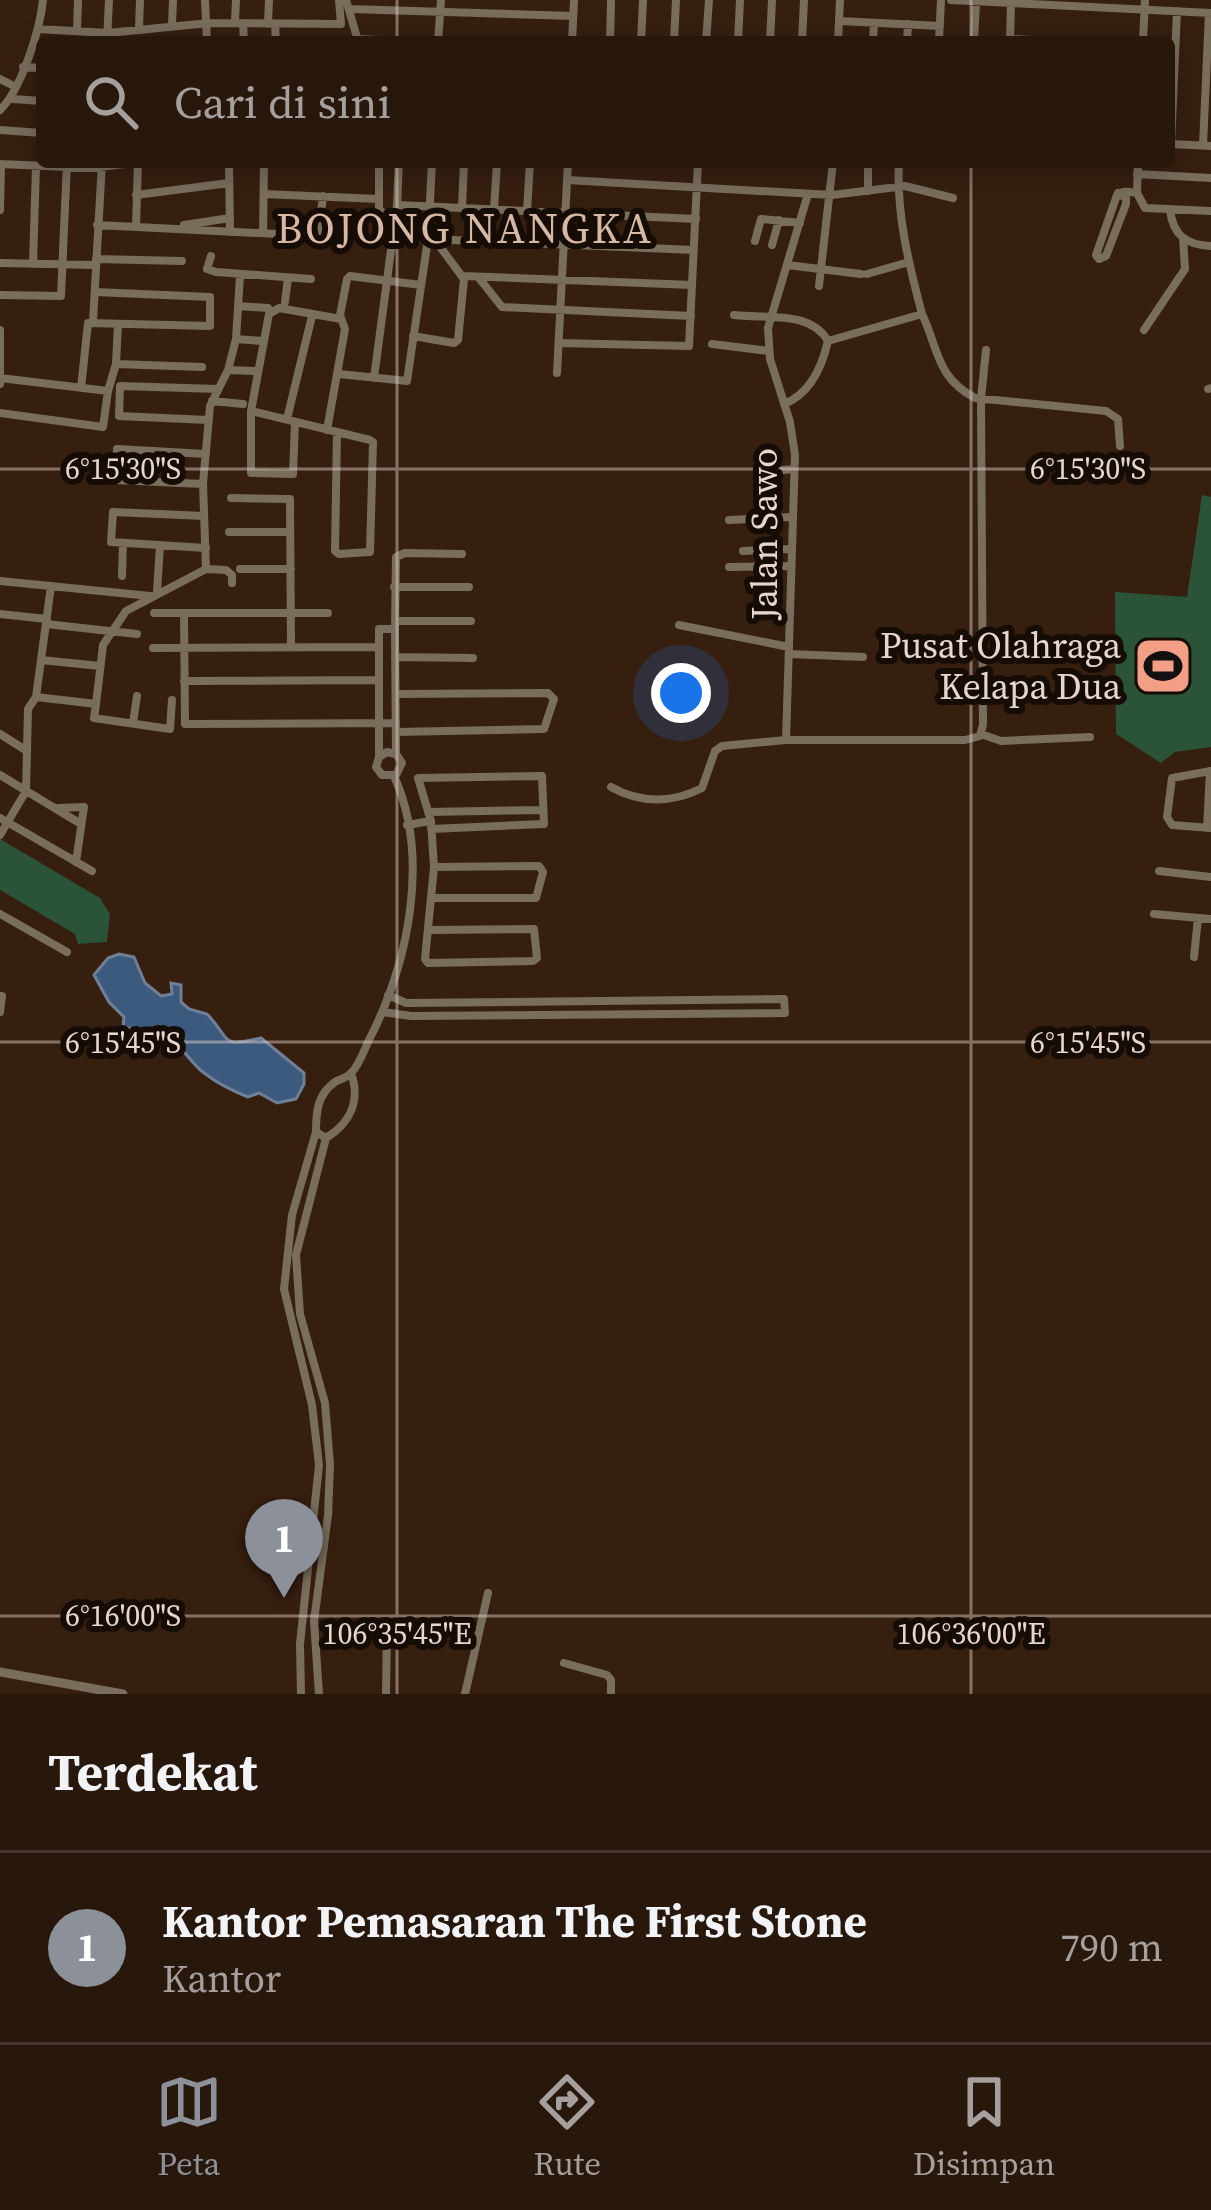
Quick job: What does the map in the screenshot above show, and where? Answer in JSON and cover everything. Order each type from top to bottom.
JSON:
[{"type":"street","points":[[0,110],[12,99],[38,29],[43,0]]},
{"type":"street","points":[[77,31],[78,0]]},
{"type":"street","points":[[107,36],[109,0]]},
{"type":"street","points":[[139,29],[140,0]]},
{"type":"street","points":[[172,25],[173,0]]},
{"type":"street","points":[[206,0],[208,36]]},
{"type":"street","points":[[236,0],[242,36]]},
{"type":"street","points":[[269,0],[274,36]]},
{"type":"street","points":[[572,36],[574,0]]},
{"type":"street","points":[[610,36],[611,0]]},
{"type":"street","points":[[641,36],[643,0]]},
{"type":"street","points":[[674,36],[676,0]]},
{"type":"street","points":[[706,36],[709,0]]},
{"type":"street","points":[[738,36],[740,0]]},
{"type":"street","points":[[770,36],[772,0]]},
{"type":"street","points":[[802,36],[804,0]]},
{"type":"street","points":[[838,36],[841,0]]},
{"type":"street","points":[[939,36],[941,0]]},
{"type":"street","points":[[951,0],[1145,5],[1210,13],[1207,146],[1175,144]]},
{"type":"street","points":[[974,36],[976,1]]},
{"type":"street","points":[[1010,36],[1011,1]]},
{"type":"street","points":[[1143,36],[1145,5]]},
{"type":"street","points":[[347,7],[440,6],[573,16]]},
{"type":"street","points":[[438,36],[440,6]]},
{"type":"street","points":[[341,24],[347,7]]},
{"type":"street","points":[[341,24],[347,7]]},
{"type":"street","points":[[347,7],[356,36]]},
{"type":"street","points":[[1175,49],[1177,11]]},
{"type":"street","points":[[839,21],[940,26]]},
{"type":"street","points":[[873,36],[874,22]]},
{"type":"street","points":[[111,36],[207,23],[341,24]]},
{"type":"street","points":[[907,36],[908,24]]},
{"type":"street","points":[[38,29],[102,36]]},
{"type":"street","points":[[23,67],[36,68]]},
{"type":"street","points":[[0,79],[16,87]]},
{"type":"street","points":[[12,99],[36,101]]},
{"type":"street","points":[[0,130],[36,133]]},
{"type":"street","points":[[0,209],[1,164],[36,166]]},
{"type":"street","points":[[33,264],[37,168]]},
{"type":"street","points":[[0,296],[60,298],[67,168]]},
{"type":"street","points":[[93,322],[102,168]]},
{"type":"street","points":[[136,227],[139,168]]},
{"type":"street","points":[[229,168],[230,232]]},
{"type":"street","points":[[263,233],[264,168]]},
{"type":"street","points":[[378,168],[382,214],[396,218]]},
{"type":"street","points":[[374,378],[399,168]]},
{"type":"street","points":[[338,374],[407,382],[431,239],[432,168]]},
{"type":"street","points":[[462,208],[464,168]]},
{"type":"street","points":[[494,209],[497,168]]},
{"type":"street","points":[[527,211],[530,168]]},
{"type":"street","points":[[557,373],[568,168]]},
{"type":"street","points":[[559,343],[685,348],[691,343],[698,168]]},
{"type":"street","points":[[819,286],[833,168]]},
{"type":"street","points":[[868,168],[868,191]]},
{"type":"street","points":[[899,168],[897,188],[909,262],[944,374],[956,388],[981,399],[1106,411],[1118,419],[1120,446]]},
{"type":"street","points":[[1138,168],[1137,194],[1145,208],[1211,212]]},
{"type":"street","points":[[1138,174],[1211,178]]},
{"type":"street","points":[[567,180],[832,195],[897,188],[953,198]]},
{"type":"street","points":[[136,195],[230,183]]},
{"type":"street","points":[[264,194],[378,200]]},
{"type":"street","name":"Jalan Sawo","points":[[786,740],[794,435],[769,351],[771,320],[808,194]]},
{"type":"street","points":[[1118,194],[1137,194]]},
{"type":"street","points":[[1118,194],[1127,200],[1106,256],[1100,260],[1096,255],[1118,194]]},
{"type":"street","points":[[97,225],[318,236],[323,196]]},
{"type":"street","points":[[398,205],[696,219]]},
{"type":"street","points":[[1170,210],[1172,227],[1183,238],[1211,246]]},
{"type":"street","points":[[164,228],[230,218]]},
{"type":"street","points":[[755,241],[761,219],[800,223]]},
{"type":"street","points":[[772,245],[779,220]]},
{"type":"street","points":[[1106,224],[1117,228]]},
{"type":"street","points":[[1144,330],[1185,269],[1183,238]]},
{"type":"street","points":[[431,239],[694,250]]},
{"type":"street","points":[[413,336],[457,343],[463,276],[431,239]]},
{"type":"street","points":[[211,256],[207,269],[311,279]]},
{"type":"street","points":[[0,262],[182,261]]},
{"type":"street","points":[[788,265],[864,274],[909,262]]},
{"type":"street","points":[[206,569],[203,484],[208,420],[236,339],[240,275]]},
{"type":"street","points":[[463,276],[692,285]]},
{"type":"street","points":[[477,276],[502,307],[691,316]]},
{"type":"street","points":[[251,412],[332,431],[373,442],[370,552],[339,554],[335,550],[332,431],[345,328],[341,319],[350,277],[421,285]]},
{"type":"street","points":[[285,302],[288,278]]},
{"type":"street","points":[[81,388],[85,326],[93,322],[208,328],[211,298],[95,292]]},
{"type":"street","points":[[238,306],[268,308]]},
{"type":"street","points":[[312,316],[291,421],[293,474],[255,475],[249,466],[251,412],[269,314],[279,308],[341,319]]},
{"type":"street","points":[[828,340],[922,314]]},
{"type":"street","points":[[734,315],[807,320],[828,340],[821,366],[806,389],[784,404]]},
{"type":"street","points":[[0,413],[103,427],[116,364],[118,325]]},
{"type":"street","points":[[0,330],[0,380],[108,391]]},
{"type":"street","points":[[236,339],[262,341]]},
{"type":"street","points":[[712,344],[769,351]]},
{"type":"street","points":[[611,787],[642,799],[677,798],[702,788],[715,751],[722,746],[786,740],[965,740],[981,734],[985,645],[981,399],[986,350]]},
{"type":"street","points":[[116,364],[202,367]]},
{"type":"street","points":[[228,370],[254,371]]},
{"type":"street","points":[[208,420],[119,416],[121,386],[218,389]]},
{"type":"street","points":[[212,401],[243,404]]},
{"type":"street","points":[[203,484],[115,480],[117,448],[206,454]]},
{"type":"street","points":[[763,484],[774,472],[794,469]]},
{"type":"street","points":[[231,499],[289,498],[291,647]]},
{"type":"street","points":[[204,516],[112,512],[111,542],[206,548]]},
{"type":"street","points":[[729,520],[790,517]]},
{"type":"street","points":[[229,532],[290,532]]},
{"type":"street","points":[[122,576],[123,543]]},
{"type":"street","points":[[154,595],[160,545]]},
{"type":"street","points":[[743,551],[789,549]]},
{"type":"street","points":[[394,776],[402,766],[396,754],[394,560],[399,554],[462,554]]},
{"type":"street","points":[[729,567],[789,566]]},
{"type":"street","points":[[240,568],[291,569]]},
{"type":"street","points":[[172,700],[170,729],[94,718],[103,646],[126,610],[206,569],[226,570],[232,583]]},
{"type":"street","points":[[0,581],[154,595]]},
{"type":"street","points":[[0,835],[4,820],[26,790],[28,709],[36,697],[51,586]]},
{"type":"street","points":[[394,587],[469,587]]},
{"type":"street","points":[[154,614],[328,613]]},
{"type":"street","points":[[0,614],[137,634]]},
{"type":"street","points":[[184,614],[186,724],[379,723],[544,729],[554,699],[548,692],[395,694]]},
{"type":"street","points":[[394,776],[379,772],[378,630],[471,621]]},
{"type":"street","points":[[679,625],[790,651],[863,657]]},
{"type":"street","points":[[153,648],[377,647]]},
{"type":"street","points":[[395,657],[473,658]]},
{"type":"street","points":[[41,660],[100,667]]},
{"type":"street","points":[[184,681],[378,680]]},
{"type":"street","points":[[133,723],[137,696]]},
{"type":"street","points":[[36,697],[96,704]]},
{"type":"street","points":[[0,734],[27,751]]},
{"type":"street","points":[[981,734],[1001,741],[1090,737]]},
{"type":"street","points":[[379,757],[396,754]]},
{"type":"street","points":[[1211,771],[1209,828],[1169,823],[1172,778],[1211,771]]},
{"type":"street","points":[[430,821],[540,826],[544,824],[541,774],[419,776],[434,867],[425,959],[428,963],[533,962],[538,952],[534,929],[430,930]]},
{"type":"street","points":[[0,775],[81,824]]},
{"type":"street","points":[[301,1694],[300,1644],[319,1465],[312,1405],[284,1288],[292,1215],[316,1132],[316,1113],[322,1095],[351,1073],[383,1012],[411,901],[407,825],[394,776]]},
{"type":"street","points":[[56,808],[84,807],[76,862]]},
{"type":"street","points":[[407,825],[542,810]]},
{"type":"street","points":[[4,820],[92,871]]},
{"type":"street","points":[[433,898],[536,898],[543,872],[539,866],[434,867]]},
{"type":"street","points":[[1159,871],[1211,877]]},
{"type":"street","points":[[0,914],[67,952]]},
{"type":"street","points":[[1154,914],[1211,919]]},
{"type":"street","points":[[1194,957],[1198,918]]},
{"type":"street","points":[[383,1012],[411,1016],[785,1013],[784,999],[411,1003],[388,995]]},
{"type":"street","points":[[0,1012],[2,996]]},
{"type":"street","points":[[411,1003],[411,1016]]},
{"type":"street","points":[[319,1694],[314,1621],[330,1465],[325,1403],[300,1314],[296,1255],[326,1138],[351,1114],[356,1089],[351,1073]]},
{"type":"street","points":[[316,1132],[326,1138]]},
{"type":"street","points":[[465,1694],[488,1593]]},
{"type":"street","points":[[386,1694],[387,1629]]},
{"type":"street","points":[[564,1663],[607,1675],[610,1694]]},
{"type":"street","points":[[0,1672],[123,1694]]},
{"type":"green space","name":"Pusat Olahraga Kelapa Dua","points":[[1202,495],[1211,497],[1211,747],[1175,752],[1161,763],[1116,734],[1115,592],[1187,597]]},
{"type":"green space","points":[[0,839],[100,898],[110,914],[107,942],[78,944],[75,934],[0,890]]},
{"type":"water","points":[[134,957],[145,983],[161,996],[172,994],[171,983],[181,985],[181,1002],[207,1014],[228,1040],[261,1038],[304,1073],[296,1099],[277,1103],[259,1093],[242,1095],[204,1073],[163,1030],[123,1027],[124,1017],[94,975],[108,958]]},
{"type":"place","name":"Pusat Olahraga Kelapa Dua","points":[[1163,666]]},
{"type":"place","name":"Kantor Pemasaran The First Stone","points":[[284,1598]]},
{"type":"district","name":"BOJONG NANGKA","points":[[465,228]]}]
